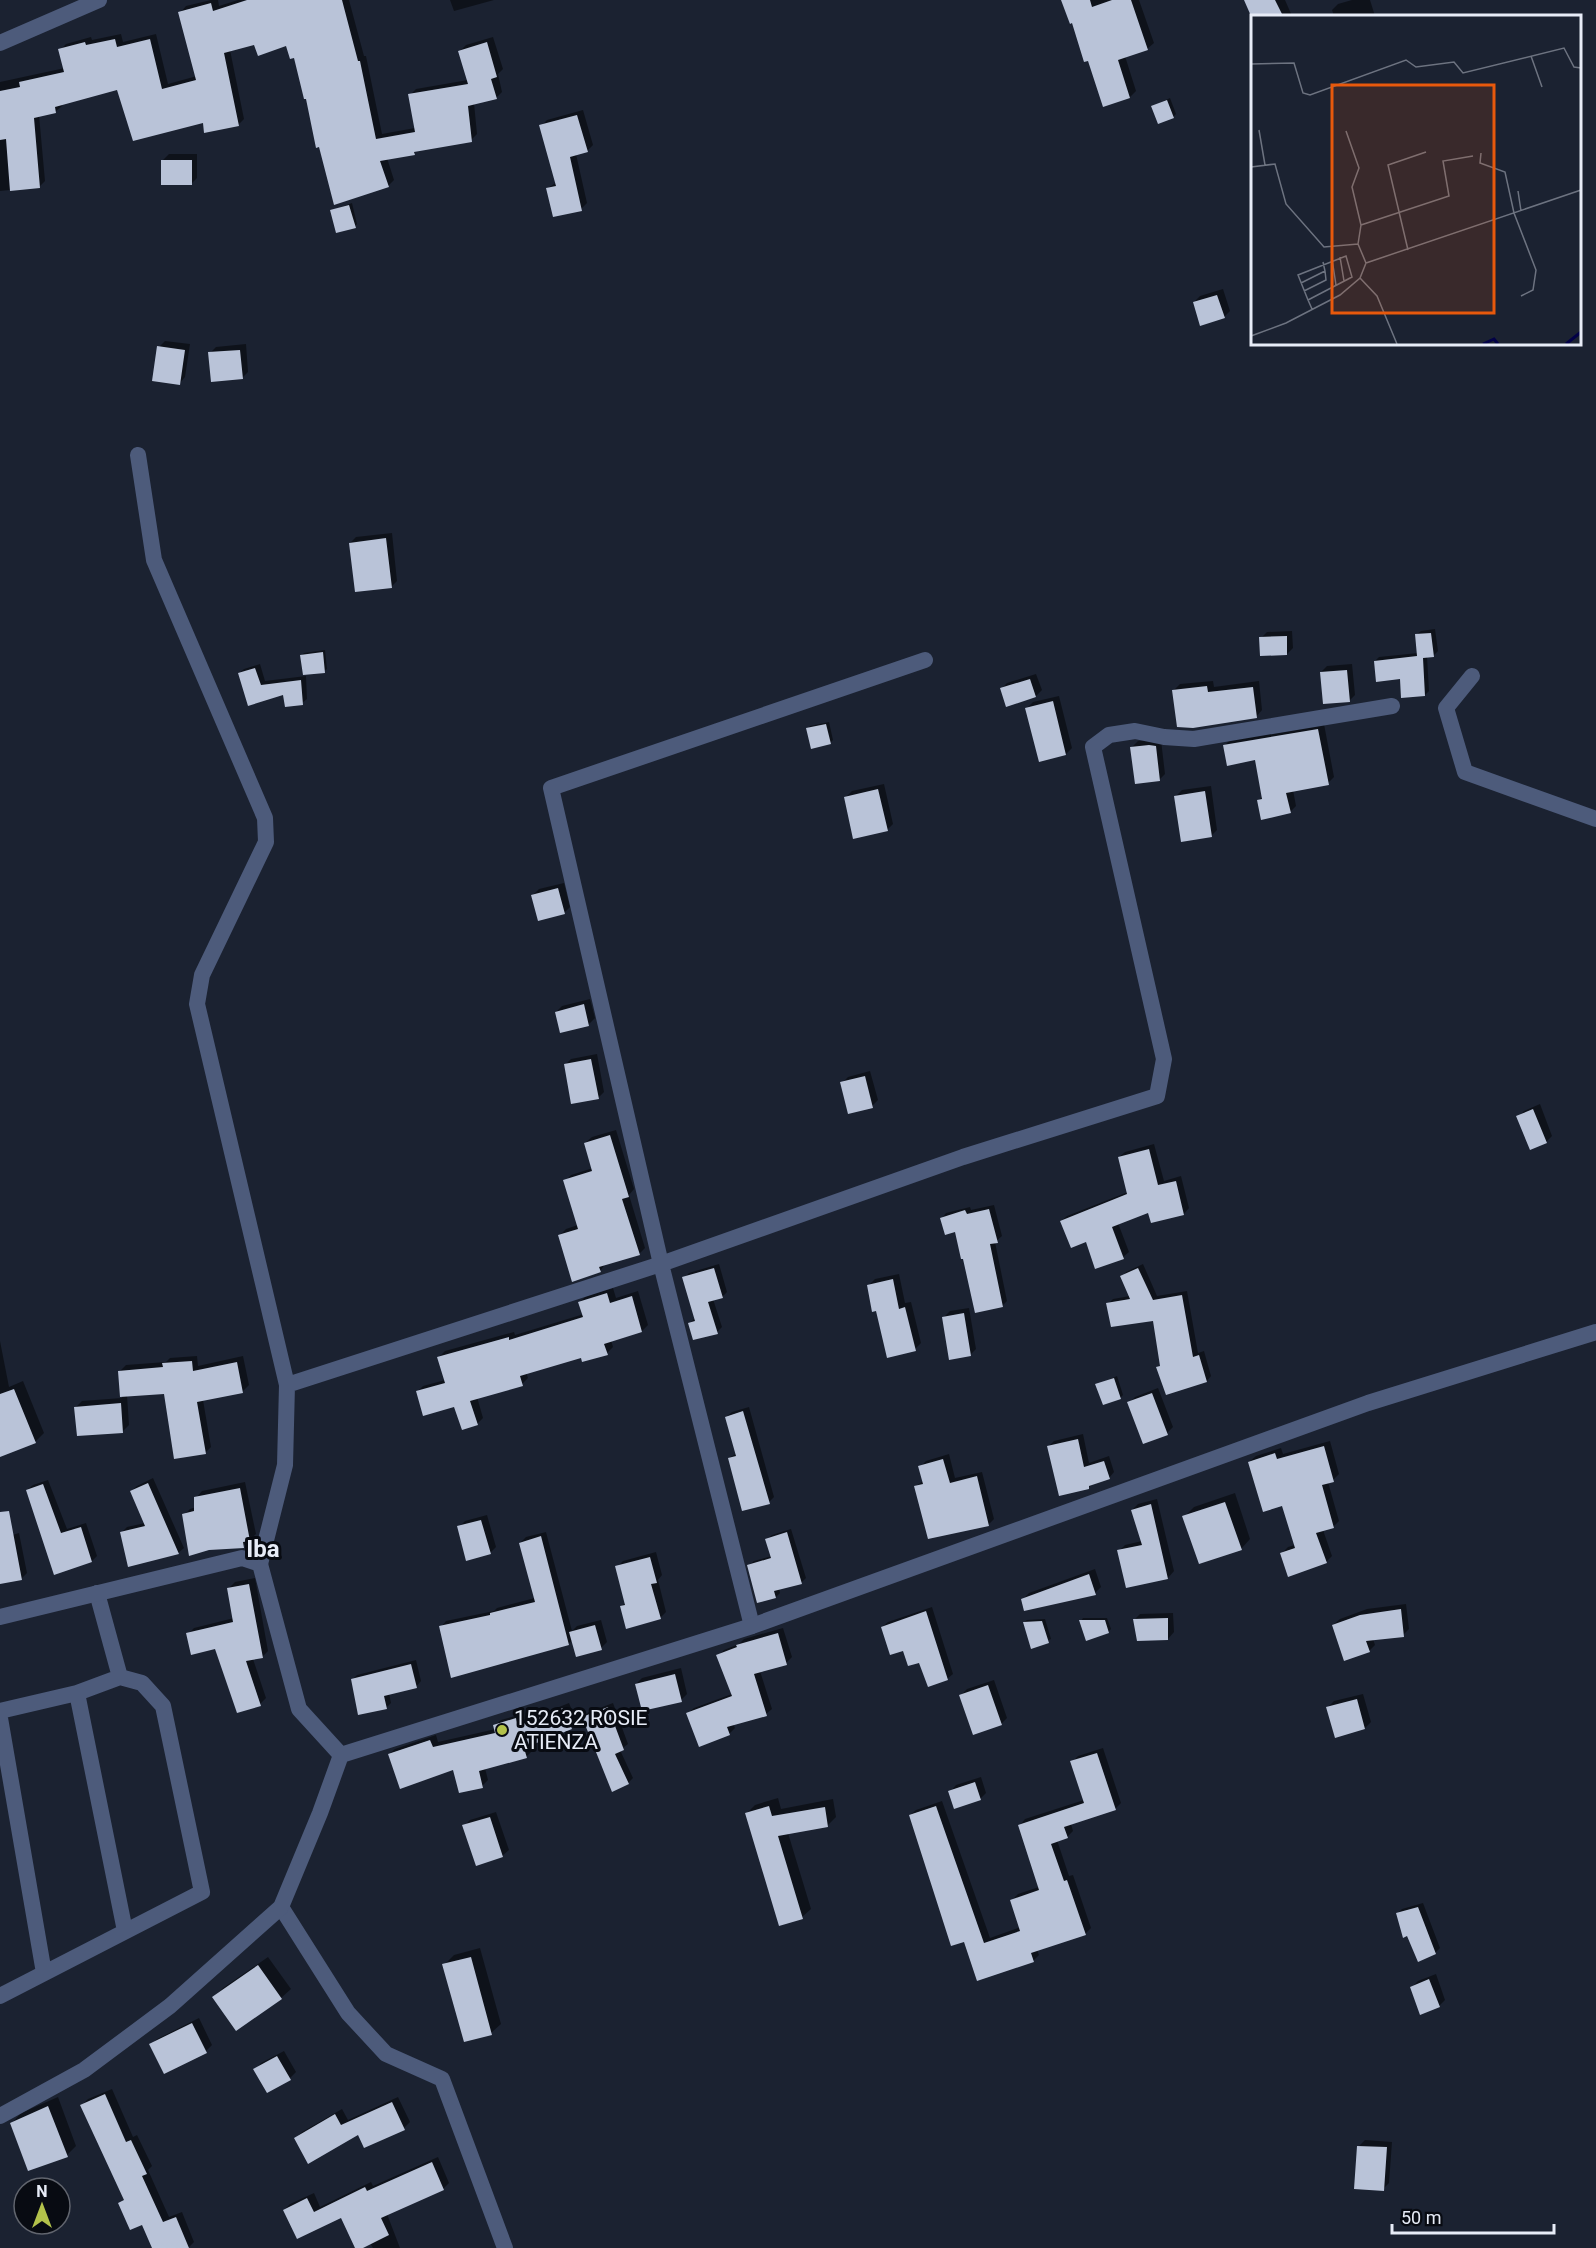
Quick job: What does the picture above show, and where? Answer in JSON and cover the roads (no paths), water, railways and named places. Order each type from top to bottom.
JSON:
[{"type":"street","points":[[0,43],[99,0]]},
{"type":"street","points":[[138,455],[154,560],[265,818],[266,842],[202,975],[197,1004],[287,1385],[285,1465],[260,1564],[299,1710],[340,1755]]},
{"type":"street","points":[[752,1626],[661,1264],[551,788],[925,660]]},
{"type":"street","points":[[1472,676],[1446,708],[1465,772],[1596,819]]},
{"type":"street","points":[[287,1385],[661,1264],[963,1157],[1157,1096],[1164,1059],[1093,747],[1109,735],[1135,731],[1164,737],[1194,739],[1392,706]]},
{"type":"street","points":[[340,1755],[752,1626],[1368,1403],[1596,1332]]},
{"type":"street","points":[[0,1617],[242,1558],[260,1564]]},
{"type":"street","points":[[97,1593],[120,1677]]},
{"type":"street","points":[[0,1711],[76,1693],[120,1677],[142,1683],[163,1706],[202,1892],[0,1996]]},
{"type":"street","points":[[76,1693],[125,1931]]},
{"type":"street","points":[[0,1718],[44,1973]]},
{"type":"street","points":[[0,2116],[84,2070],[170,2006],[281,1907],[320,1813],[340,1755]]},
{"type":"street","points":[[281,1907],[348,2013],[386,2054],[442,2079],[506,2248]]},
{"type":"place","name":"152632 ROSIE ATIENZA","points":[[502,1730]]},
{"type":"district","name":"Iba","points":[[263,1549]]}]
